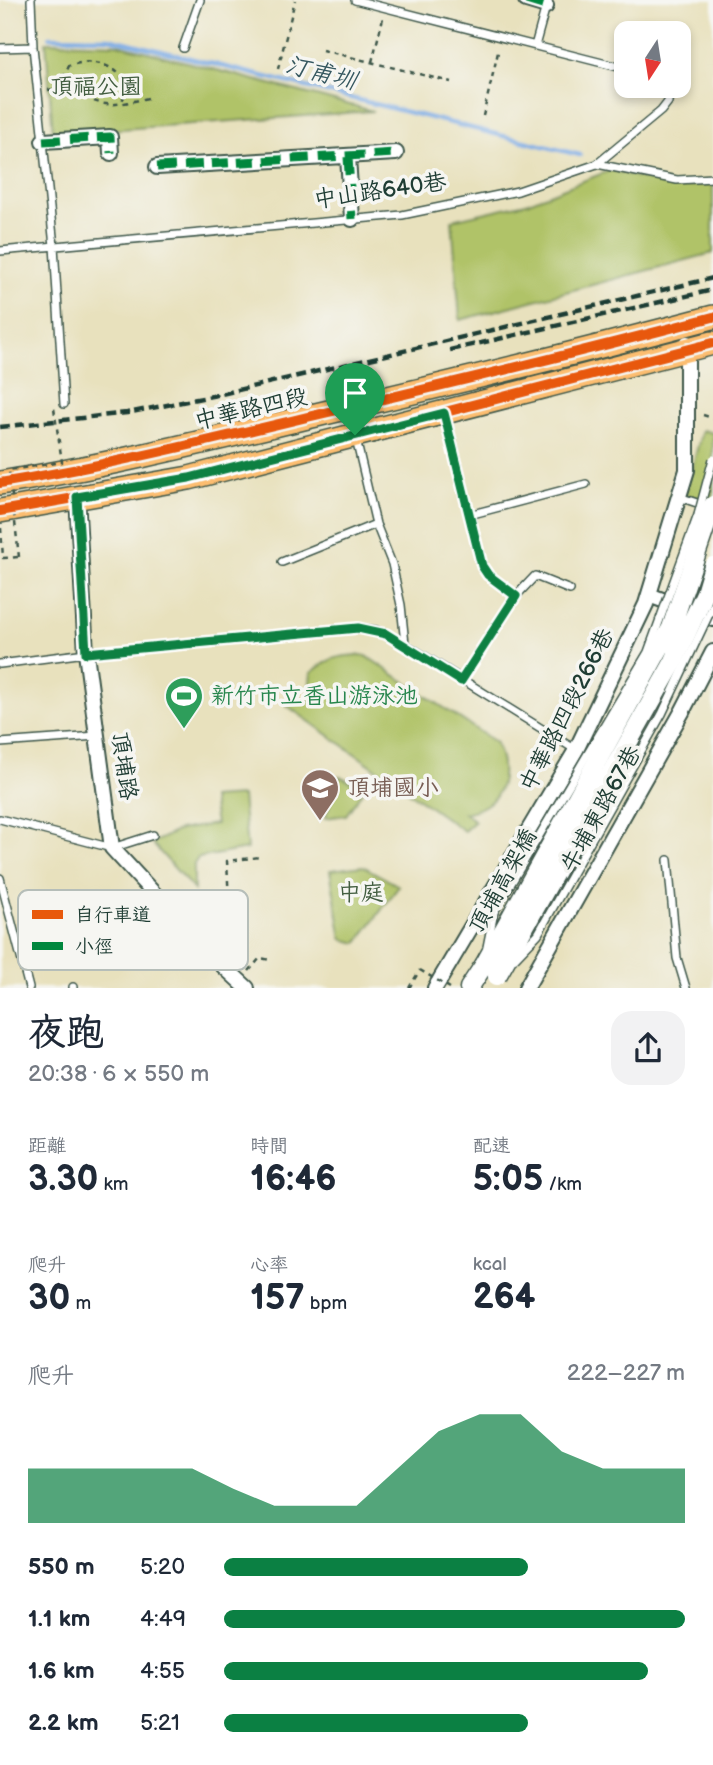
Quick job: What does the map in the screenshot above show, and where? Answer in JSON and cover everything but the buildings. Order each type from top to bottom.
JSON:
[{"type":"main road","name":"中華路四段","points":[[0,483],[96,466],[713,317]]},
{"type":"main road","points":[[0,511],[189,478],[713,344]]},
{"type":"street","points":[[526,0],[547,3]]},
{"type":"street","points":[[43,141],[110,137],[111,153]]},
{"type":"street","points":[[157,167],[396,153]]},
{"type":"street","points":[[348,157],[352,219]]},
{"type":"street","name":"中華路四段266巷","points":[[435,988],[576,750],[649,595],[687,470],[688,350],[685,325]]},
{"type":"street","name":"頂埔路","points":[[77,497],[86,653],[112,848]]},
{"type":"street","name":"頂埔高架橋","points":[[490,976],[671,628],[713,507]]},
{"type":"street","name":"頂埔高架橋","points":[[490,976],[673,663],[705,593],[713,566]]},
{"type":"street","points":[[649,595],[713,619]]},
{"type":"street","name":"牛埔東路67巷","points":[[526,988],[713,652]]},
{"type":"street","points":[[112,848],[151,890]]},
{"type":"street","points":[[227,970],[243,985]]},
{"type":"street","points":[[469,988],[490,976]]},
{"type":"lane","points":[[31,0],[37,91],[54,247],[64,404]]},
{"type":"lane","points":[[183,48],[201,0]]},
{"type":"lane","points":[[355,0],[387,4],[502,38],[614,66]]},
{"type":"lane","points":[[535,46],[547,3]]},
{"type":"lane","points":[[0,48],[33,47]]},
{"type":"lane","name":"中山路640巷","points":[[0,251],[402,215],[518,191],[597,164],[661,111],[668,98]]},
{"type":"lane","points":[[597,164],[677,180],[713,178]]},
{"type":"lane","points":[[345,408],[355,435],[376,524],[392,564],[401,605],[405,644]]},
{"type":"lane","points":[[444,413],[482,566],[488,575],[516,596]]},
{"type":"lane","name":"頂埔高架橋","points":[[490,976],[494,912],[648,652],[698,515],[713,459]]},
{"type":"lane","points":[[468,515],[586,484]]},
{"type":"lane","points":[[679,497],[713,507]]},
{"type":"lane","points":[[282,562],[376,524]]},
{"type":"lane","points":[[461,681],[516,596],[536,576],[570,590]]},
{"type":"lane","name":"頂埔高架橋","points":[[490,976],[538,934],[662,714],[713,606]]},
{"type":"lane","points":[[0,664],[86,653],[358,628],[376,630],[405,644],[576,750]]},
{"type":"lane","points":[[0,743],[97,736]]},
{"type":"lane","points":[[0,819],[112,848],[153,835]]},
{"type":"lane","points":[[668,860],[677,958],[686,988]]},
{"type":"lane","points":[[0,878],[18,946]]},
{"type":"lane","points":[[24,970],[29,988]]},
{"type":"path","points":[[278,69],[295,0]]},
{"type":"path","points":[[372,62],[387,4]]},
{"type":"path","points":[[482,116],[502,38]]},
{"type":"path","points":[[322,50],[452,82]]},
{"type":"path","points":[[120,104],[126,96],[125,84],[117,72],[90,61],[69,66],[64,76],[70,87],[86,99],[105,106],[120,104],[148,98]]},
{"type":"path","points":[[37,91],[70,87]]},
{"type":"path","points":[[27,506],[29,523],[1,526],[4,558],[19,557],[9,470],[62,462],[54,408]]},
{"type":"path","points":[[228,890],[227,861],[260,857]]},
{"type":"path","points":[[243,985],[260,958],[271,960]]},
{"type":"path","points":[[409,988],[420,970],[450,988]]},
{"type":"green space","name":"頂福公園","points":[[46,42],[117,44],[373,111],[53,134]]},
{"type":"green space","points":[[611,170],[675,187],[713,184],[713,253],[460,320],[452,220],[526,203]]},
{"type":"green space","points":[[702,430],[713,433],[713,502],[685,495]]},
{"type":"green space","points":[[366,656],[495,742],[501,758],[501,784],[493,799],[486,805],[464,813],[475,821],[464,831],[286,705],[292,695],[308,703],[311,673],[323,664],[339,657]]},
{"type":"green space","points":[[340,776],[364,789],[346,815],[325,818]]},
{"type":"green space","points":[[242,796],[247,849],[198,858],[194,864],[194,890],[152,843],[179,830],[216,824],[212,798]]},
{"type":"green space","name":"中庭","points":[[363,866],[399,886],[357,943],[342,939],[330,870]]},
{"type":"waterway","name":"汀甫圳","points":[[50,37],[109,38],[580,155]]},
{"type":"railway","points":[[0,427],[127,413],[217,395],[713,278]]},
{"type":"railway","points":[[450,350],[713,290]]},
{"type":"marked path","points":[[526,0],[546,6]]},
{"type":"marked path","points":[[43,141],[110,137],[111,153]]},
{"type":"marked path","points":[[157,167],[396,153]]},
{"type":"marked path","points":[[348,157],[352,219]]},
{"type":"cycle path","points":[[0,483],[80,469],[198,443],[713,317]]},
{"type":"cycle path","points":[[0,511],[189,478],[713,343]]},
{"type":"place","name":"新竹市立香山游泳池","points":[[184,730]]},
{"type":"place","name":"頂埔國小","points":[[320,822]]},
{"type":"route","points":[[444,413],[482,566],[488,575],[516,596],[461,681],[386,634],[358,628],[86,653],[77,497],[189,478],[355,435],[444,413]]}]
